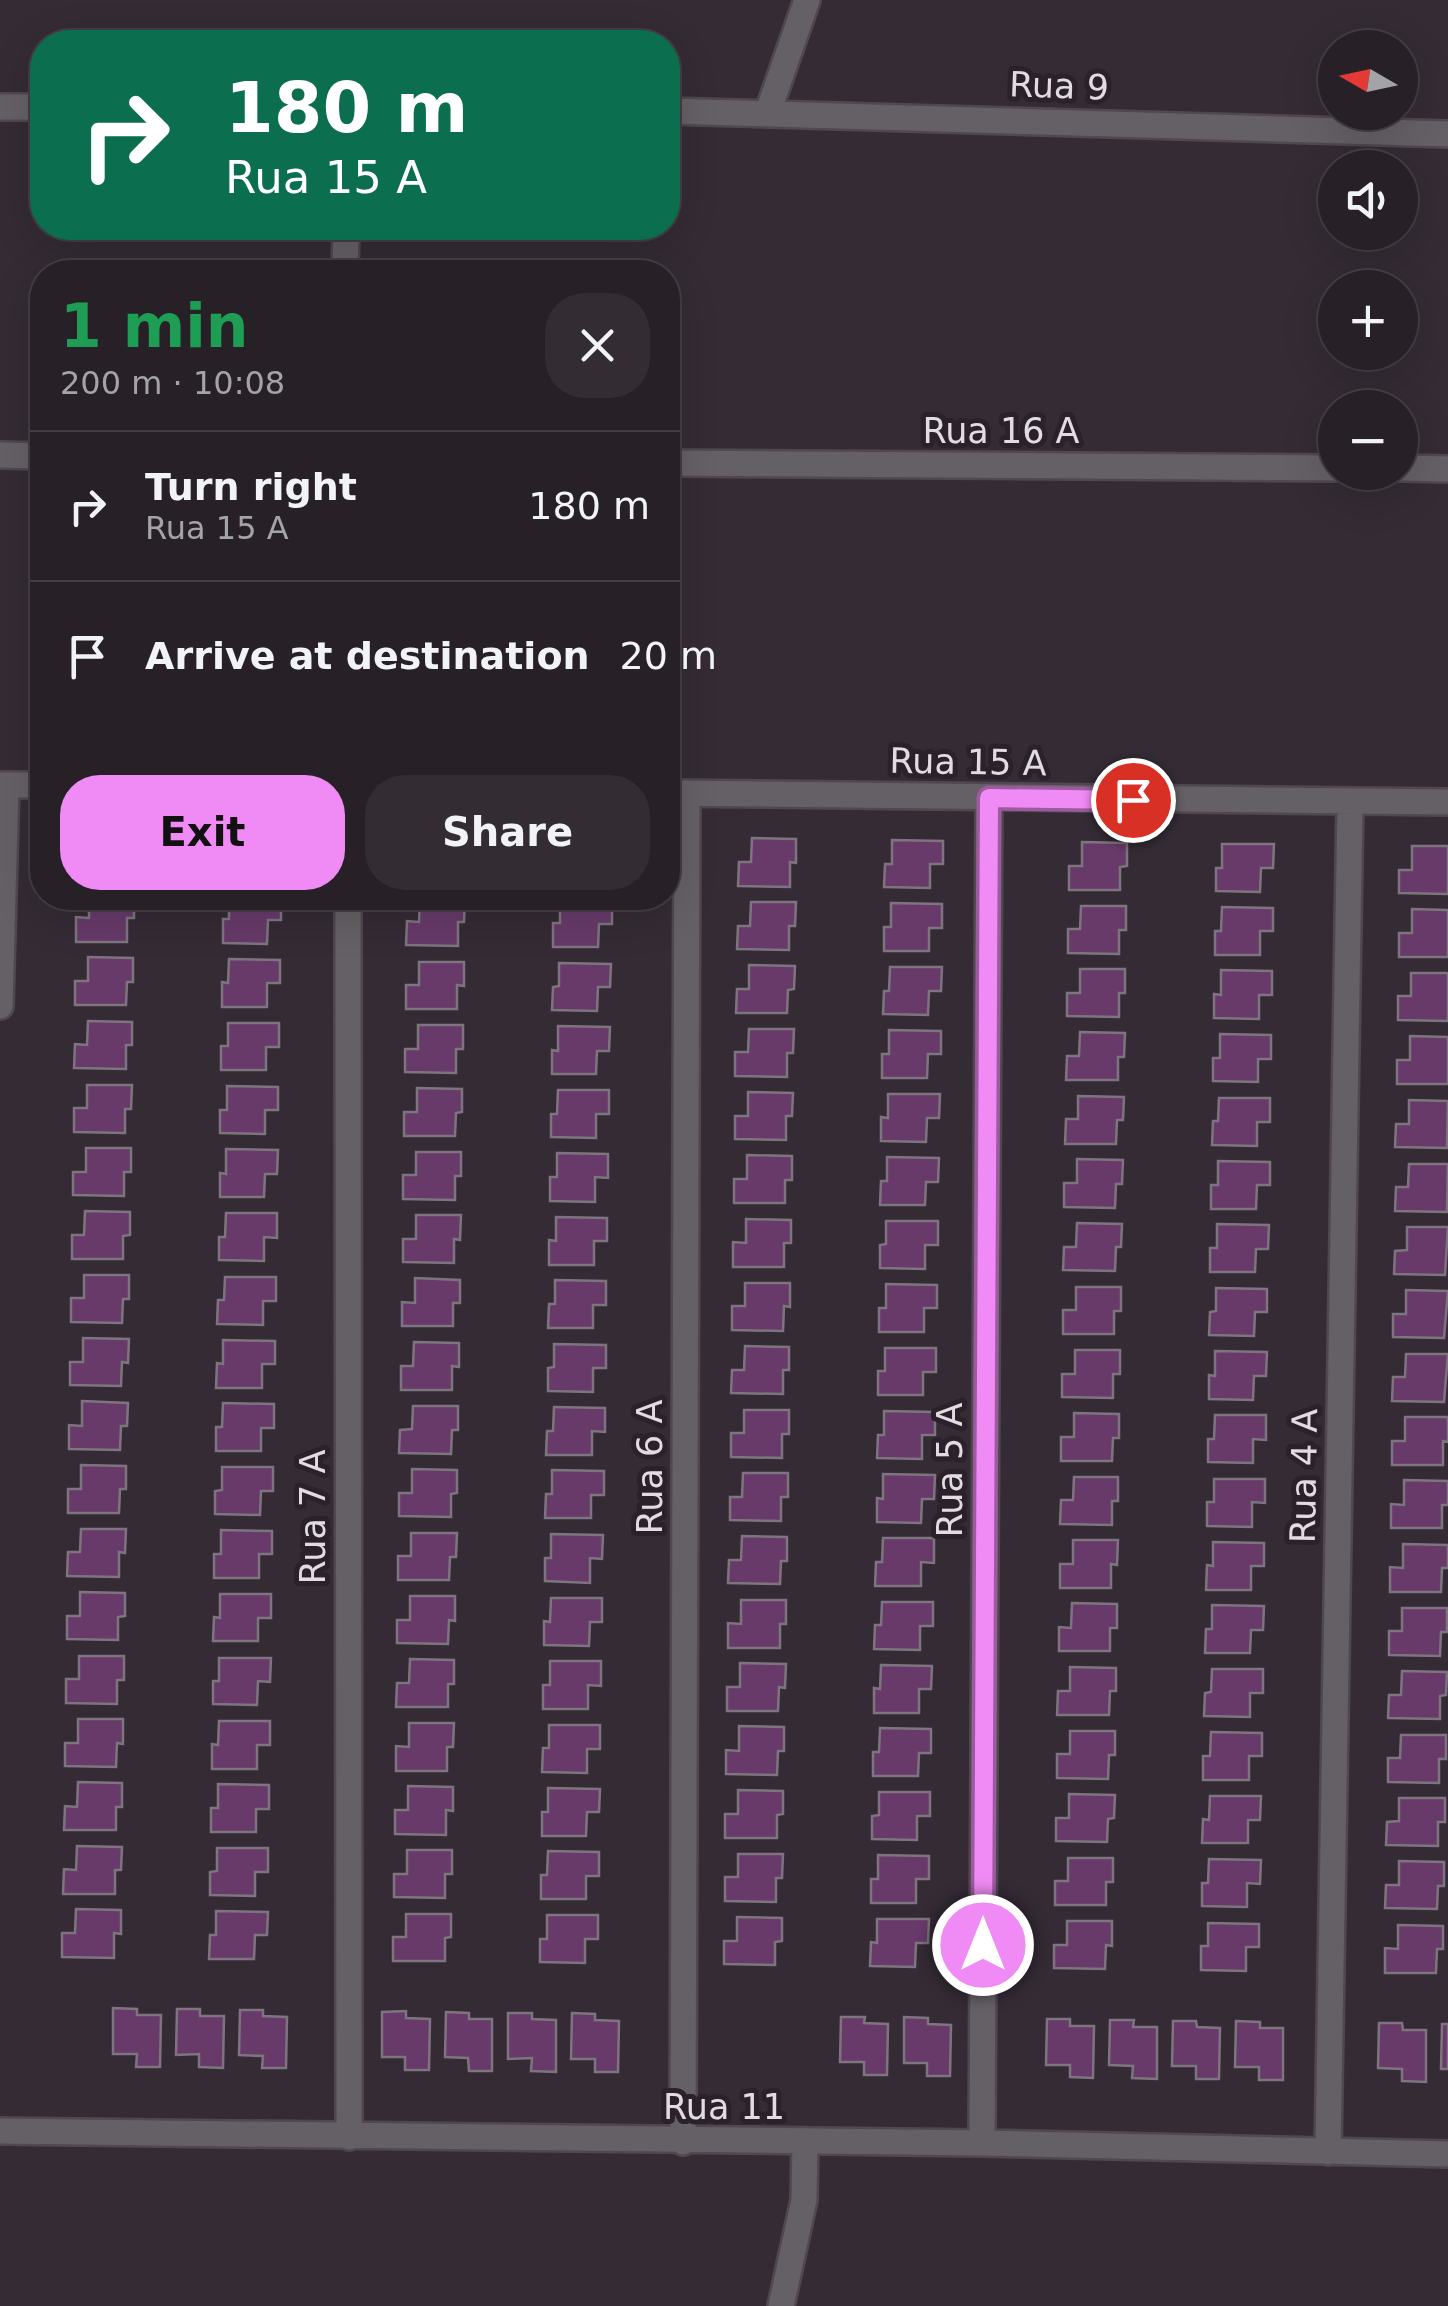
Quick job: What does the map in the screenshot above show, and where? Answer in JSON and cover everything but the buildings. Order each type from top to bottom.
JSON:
[{"type":"street","points":[[768,112],[807,0]]},
{"type":"street","points":[[0,107],[30,107]]},
{"type":"street","name":"Rua 9","points":[[680,111],[1448,134]]},
{"type":"street","points":[[0,455],[30,456]]},
{"type":"street","name":"Rua 16 A","points":[[680,464],[1318,468]]},
{"type":"street","points":[[1418,468],[1448,468]]},
{"type":"street","points":[[0,1006],[3,785],[30,785]]},
{"type":"street","name":"Rua 15 A","points":[[680,793],[1448,802]]},
{"type":"street","name":"Rua 5 A","points":[[982,2143],[989,798]]},
{"type":"street","name":"Rua 4 A","points":[[1328,2152],[1350,802]]},
{"type":"street","name":"Rua 7 A","points":[[348,910],[349,2137]]},
{"type":"street","name":"Rua 6 A","points":[[678,910],[683,2142]]},
{"type":"street","name":"Rua 11","points":[[0,2131],[982,2143],[1448,2154]]},
{"type":"street","points":[[782,2306],[804,2200],[806,2142]]},
{"type":"route","points":[[983,1945],[989,798],[1133,800]]}]
